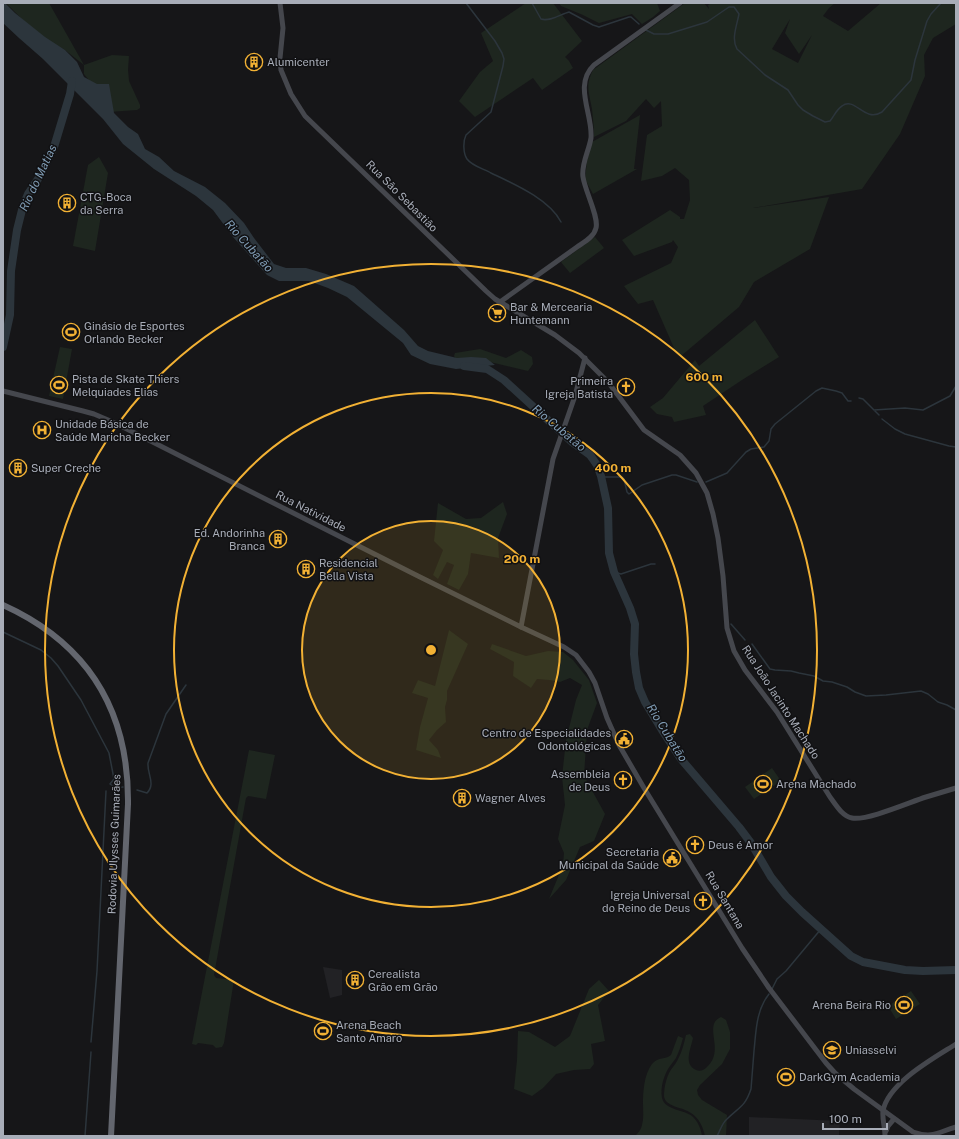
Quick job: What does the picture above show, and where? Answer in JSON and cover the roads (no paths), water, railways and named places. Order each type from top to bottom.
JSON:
[{"type":"highway","name":"Rodovia Ulysses Guimarães","points":[[3,605],[34,621],[51,633],[80,660],[103,692],[117,722],[122,741],[127,772],[128,804],[111,1136]]},
{"type":"main road","name":"Rua São Sebastião","points":[[280,3],[283,28],[280,58],[281,70],[291,94],[301,110],[486,291],[500,302],[564,341],[585,358]]},
{"type":"main road","points":[[500,302],[577,247],[594,233],[597,226],[596,219],[586,189],[583,173],[591,137],[584,90],[586,75],[594,65],[680,3]]},
{"type":"main road","points":[[521,627],[552,466],[575,396],[585,358]]},
{"type":"main road","name":"Rua João Jacinto Machado","points":[[585,358],[608,382],[644,430],[680,455],[699,478],[710,500],[715,520],[723,576],[727,628],[734,651],[745,670],[777,712],[830,797],[840,810],[851,818],[863,817],[881,813],[956,788]]},
{"type":"main road","name":"Rua Natividade","points":[[3,391],[106,418],[568,650],[576,655],[589,672]]},
{"type":"main road","name":"Rua Santana","points":[[589,672],[599,693],[607,718],[619,745],[648,795],[754,967],[826,1063],[844,1081],[913,1132],[933,1135],[956,1126]]},
{"type":"main road","points":[[885,1135],[883,1111],[891,1094],[913,1073],[956,1044]]},
{"type":"main road","points":[[885,1135],[888,1126],[894,1119]]},
{"type":"water","points":[[3,3],[5,3],[45,37],[65,50],[77,62],[84,77],[97,84],[109,84],[114,113],[128,127],[138,134],[145,149],[159,157],[174,171],[205,187],[225,203],[244,223],[274,264],[286,268],[306,268],[326,274],[354,286],[404,330],[418,346],[428,351],[457,358],[486,358],[495,365],[456,369],[430,364],[411,355],[403,343],[347,297],[309,281],[279,281],[267,275],[233,237],[213,210],[196,196],[154,169],[123,144],[103,119],[43,59],[3,23]]},
{"type":"waterway","points":[[466,3],[495,41],[504,59],[491,112],[466,135],[464,140],[467,159],[475,165],[520,187],[540,199],[561,222]]},
{"type":"waterway","points":[[532,3],[541,19],[544,20],[552,19],[569,12],[599,27],[629,17],[639,24]]},
{"type":"waterway","points":[[646,30],[654,34],[668,34],[707,22],[729,7],[734,7],[739,14],[734,36],[737,49],[765,75],[788,90],[803,110],[825,122],[830,121],[839,109],[847,104],[856,106],[870,114],[882,112],[911,80],[915,60],[927,21],[941,3]]},
{"type":"waterway","name":"Rio do Matias","points":[[3,347],[10,315],[11,271],[17,230],[23,206],[54,147],[70,94],[72,81]]},
{"type":"waterway","name":"Rio Cubatão","points":[[464,366],[487,369],[504,380],[572,442],[590,455],[597,465],[608,508],[609,553],[614,572],[630,608],[635,624],[634,654],[636,672],[639,688],[645,702],[681,759],[739,827],[751,843],[771,877],[786,896],[851,956],[863,962],[905,970],[956,970]]},
{"type":"waterway","points":[[859,398],[863,399],[874,410],[905,408],[923,410],[950,396],[956,386]]},
{"type":"waterway","points":[[706,482],[727,473],[746,452],[751,449],[764,447],[769,441],[771,429],[775,424],[816,391],[822,388],[836,391],[842,393],[848,401],[851,401]]},
{"type":"waterway","points":[[875,411],[879,415]]},
{"type":"waterway","points":[[882,419],[895,429],[905,434],[956,447]]},
{"type":"waterway","points":[[601,476],[622,477],[629,494],[642,485],[672,475],[697,482]]},
{"type":"waterway","points":[[614,572],[621,574],[655,564]]},
{"type":"waterway","points":[[731,624],[745,640]]},
{"type":"waterway","points":[[3,632],[41,650],[58,666],[81,700],[109,753],[114,779],[110,784],[116,788],[123,787]]},
{"type":"waterway","points":[[752,644],[770,669],[791,671],[814,676],[823,681],[832,682],[847,687],[866,696],[921,691],[928,694],[938,702],[956,710]]},
{"type":"waterway","points":[[137,790],[147,793],[150,790],[151,782],[148,763],[166,714],[186,685]]},
{"type":"waterway","points":[[91,1042],[97,971],[106,791]]},
{"type":"waterway","points":[[772,989],[777,979],[786,971],[821,929]]},
{"type":"waterway","points":[[717,1136],[725,1121],[744,1103],[749,1095],[751,1089],[757,1021],[761,1007],[769,994]]},
{"type":"waterway","points":[[85,1136],[91,1052]]},
{"type":"place","name":"Alumicenter","points":[[254,62]]},
{"type":"place","name":"CTG-Boca da Serra","points":[[67,203]]},
{"type":"place","name":"Bar & Mercearia Huntemann","points":[[497,313]]},
{"type":"place","name":"Ginásio de Esportes Orlando Becker","points":[[71,332]]},
{"type":"place","name":"Pista de Skate Thiers Melquiades Elias","points":[[59,385]]},
{"type":"place","name":"Primeira Igreja Batista","points":[[626,387]]},
{"type":"place","name":"Unidade Básica de Saúde Maricha Becker","points":[[42,430]]},
{"type":"place","name":"Super Creche","points":[[18,468]]},
{"type":"place","name":"Ed. Andorinha Branca","points":[[278,539]]},
{"type":"place","name":"Residencial Bella Vista","points":[[306,569]]},
{"type":"place","name":"Centro de Especialidades Odontológicas","points":[[624,739]]},
{"type":"place","name":"Assembleia de Deus","points":[[623,780]]},
{"type":"place","name":"Arena Machado","points":[[763,784]]},
{"type":"place","name":"Wagner Alves","points":[[462,798]]},
{"type":"place","name":"Deus é Amor","points":[[695,845]]},
{"type":"place","name":"Secretaria Municipal da Saúde","points":[[672,858]]},
{"type":"place","name":"Igreja Universal do Reino de Deus","points":[[703,901]]},
{"type":"place","name":"Cerealista Grão em Grão","points":[[355,980]]},
{"type":"place","name":"Arena Beira Rio","points":[[904,1005]]},
{"type":"place","name":"Arena Beach Santo Amaro","points":[[323,1031]]},
{"type":"place","name":"Uniasselvi","points":[[832,1050]]},
{"type":"place","name":"DarkGym Academia","points":[[786,1077]]}]
